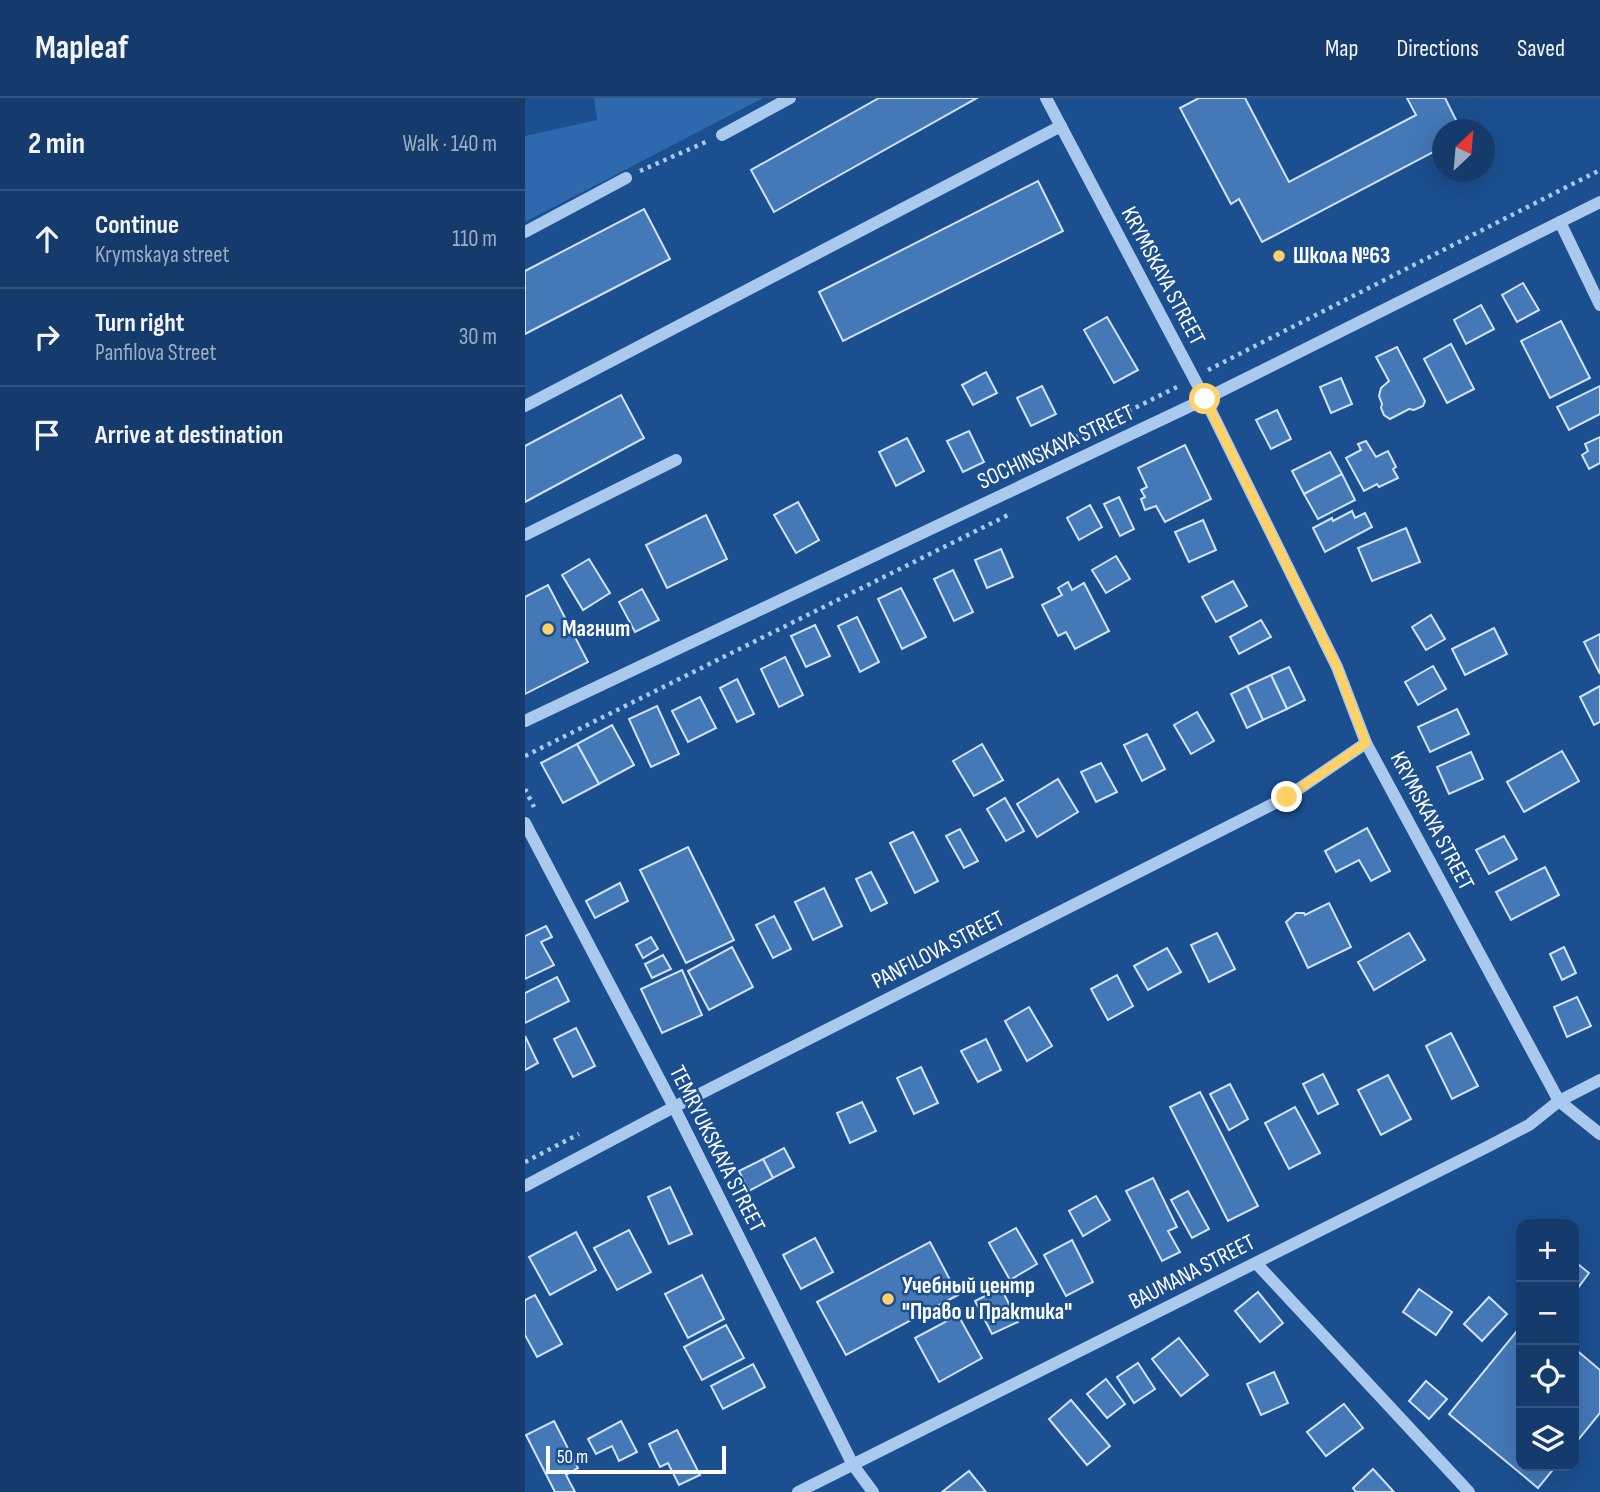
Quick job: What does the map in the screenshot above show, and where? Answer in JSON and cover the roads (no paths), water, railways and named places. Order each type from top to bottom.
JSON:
[{"type":"street","points":[[722,135],[790,98]]},
{"type":"street","name":"KRYMSKAYA STREET","points":[[1046,98],[1205,399],[1337,667],[1366,743],[1559,1101],[1600,1134]]},
{"type":"street","points":[[525,406],[1061,126]]},
{"type":"street","points":[[525,232],[626,178]]},
{"type":"street","name":"SOCHINSKAYA STREET","points":[[525,721],[1205,399],[1600,202]]},
{"type":"street","points":[[1560,222],[1600,305]]},
{"type":"street","points":[[525,535],[676,460]]},
{"type":"street","name":"PANFILOVA STREET","points":[[525,1186],[674,1107],[1287,797],[1366,743]]},
{"type":"street","name":"TEMRYUKSKAYA STREET","points":[[525,823],[674,1107],[853,1465],[873,1492]]},
{"type":"street","name":"BAUMANA STREET","points":[[798,1492],[1487,1147],[1529,1125],[1559,1101],[1600,1080]]},
{"type":"street","points":[[1256,1263],[1469,1492]]},
{"type":"place","name":"Школа №63","points":[[1279,256]]},
{"type":"place","name":"Магнит","points":[[548,629]]},
{"type":"place","name":"Учебный центр \"Право и Практика\"","points":[[888,1299]]}]
